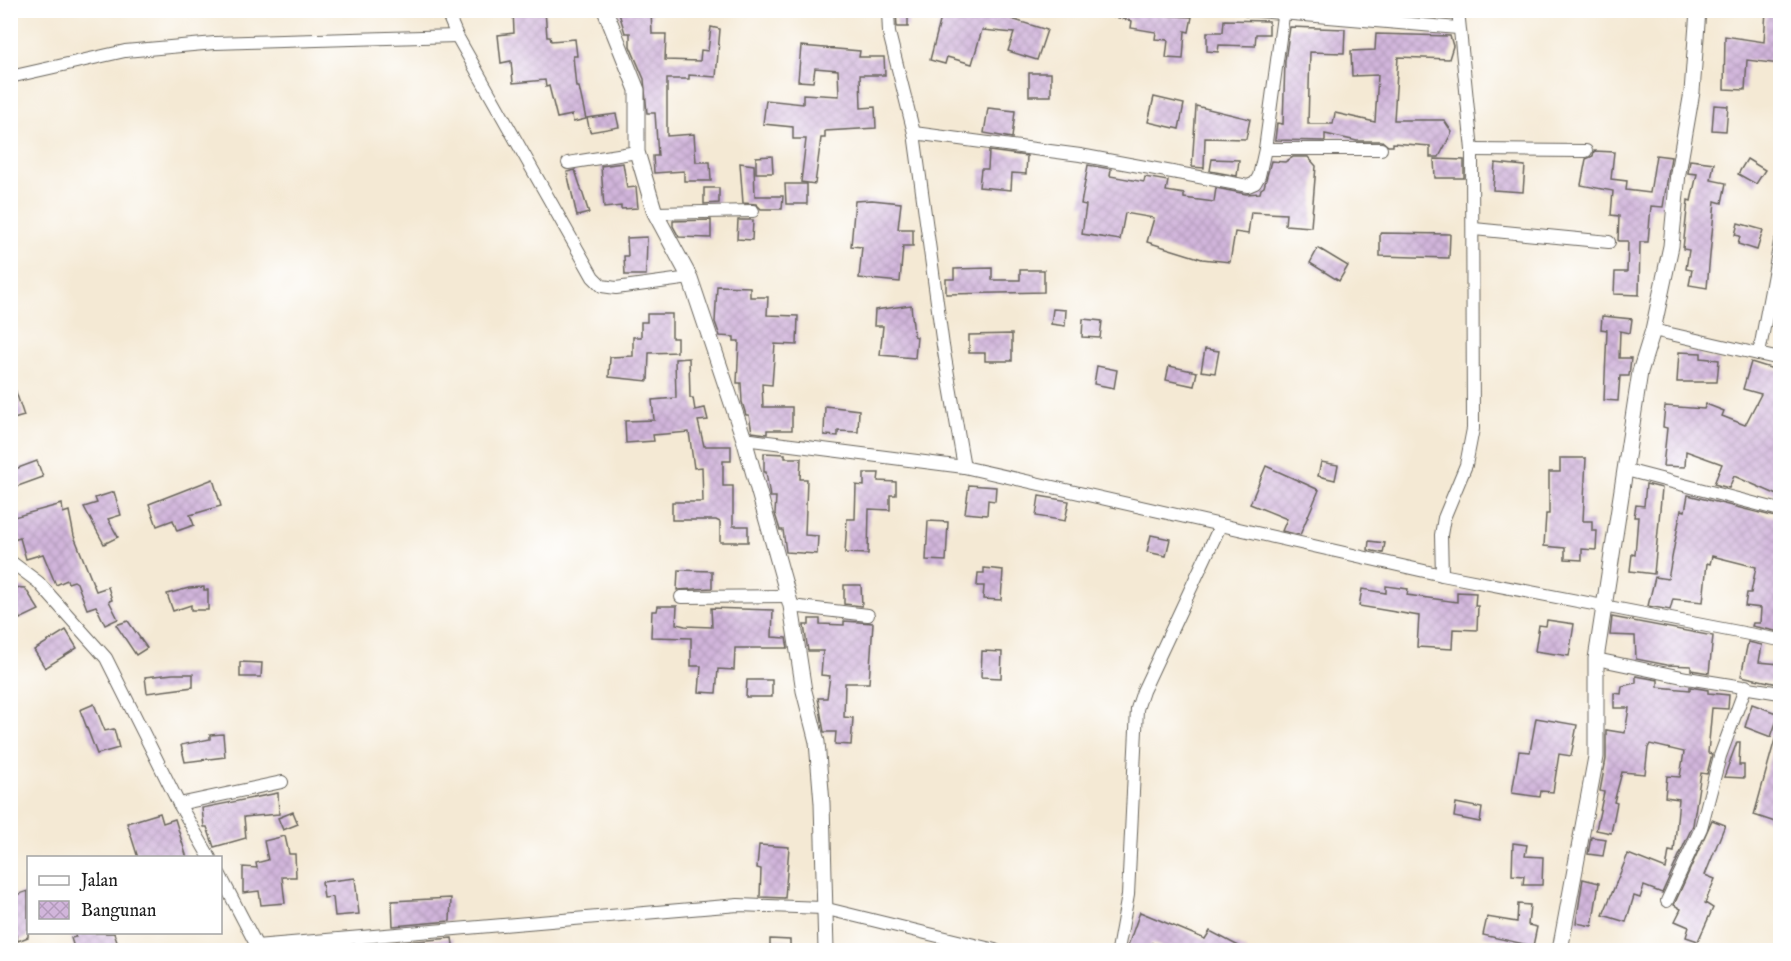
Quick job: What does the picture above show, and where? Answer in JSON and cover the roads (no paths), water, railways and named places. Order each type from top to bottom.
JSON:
[{"type":"street","points":[[446,10],[457,36],[593,277],[602,286],[616,288],[690,278]]},
{"type":"street","points":[[605,10],[637,90],[638,152],[655,213],[690,278],[744,439],[789,601],[804,691],[817,742],[822,802],[823,908],[826,951]]},
{"type":"street","points":[[888,10],[889,33],[914,133],[943,346],[964,467]]},
{"type":"street","points":[[1247,10],[1283,16],[1458,28]]},
{"type":"street","points":[[1442,575],[1441,535],[1444,518],[1466,465],[1473,429],[1472,150],[1458,10]]},
{"type":"street","points":[[1560,951],[1596,757],[1596,659],[1640,372],[1653,330],[1671,246],[1678,173],[1692,92],[1698,10]]},
{"type":"street","points":[[914,133],[1080,155],[1248,186],[1255,183],[1259,176],[1265,148],[1283,16]]},
{"type":"street","points":[[10,76],[125,51],[216,43],[457,36]]},
{"type":"street","points":[[1265,148],[1381,149]]},
{"type":"street","points":[[1472,150],[1586,151]]},
{"type":"street","points":[[568,163],[638,152]]},
{"type":"street","points":[[655,213],[753,211]]},
{"type":"street","points":[[1474,229],[1609,242]]},
{"type":"street","points":[[1759,354],[1780,242]]},
{"type":"street","points":[[1653,330],[1780,359]]},
{"type":"street","points":[[744,439],[964,467],[1442,575],[1604,608],[1780,640]]},
{"type":"street","points":[[1626,470],[1780,510]]},
{"type":"street","points":[[1118,951],[1128,896],[1137,709],[1143,691],[1220,526]]},
{"type":"street","points":[[10,561],[38,582],[106,658],[209,856]]},
{"type":"street","points":[[681,597],[789,601],[868,615]]},
{"type":"street","points":[[1596,659],[1687,678],[1780,693]]},
{"type":"street","points":[[1666,900],[1701,828],[1720,756],[1746,686]]},
{"type":"street","points":[[180,804],[282,782]]},
{"type":"street","points":[[222,879],[258,948],[715,907],[823,908],[995,951]]}]
